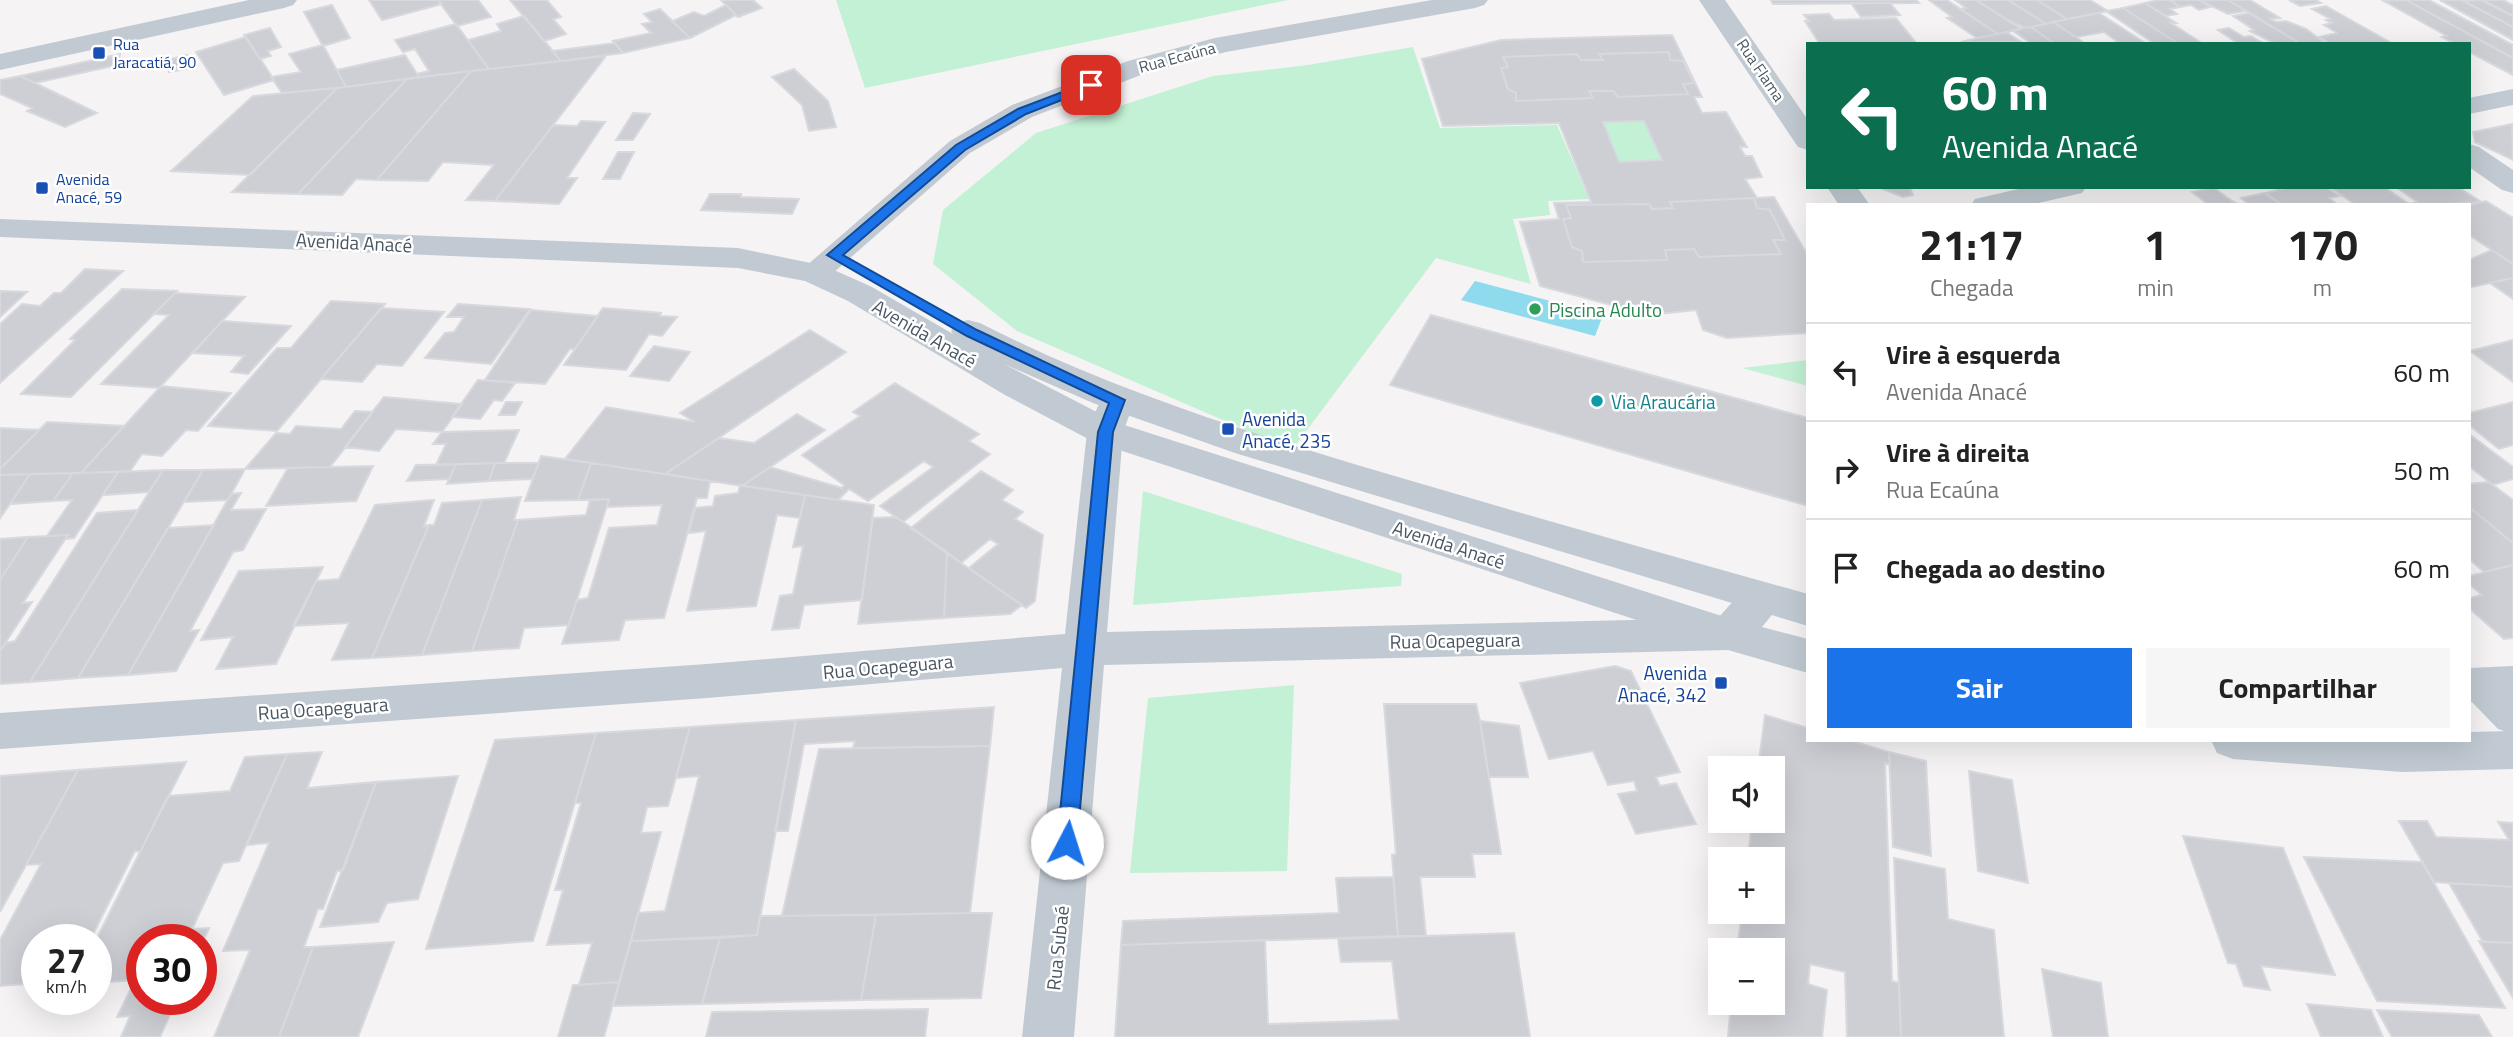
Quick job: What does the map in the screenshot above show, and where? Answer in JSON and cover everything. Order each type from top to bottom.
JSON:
[{"type":"street","points":[[161,0],[165,28]]},
{"type":"street","points":[[0,62],[284,0]]},
{"type":"street","name":"Rua Ecaúna","points":[[824,264],[960,148],[1022,111],[1137,67],[1224,44],[1475,0]]},
{"type":"street","name":"Rua Flama","points":[[1712,0],[1806,138]]},
{"type":"street","points":[[2471,106],[2513,97]]},
{"type":"street","points":[[2471,154],[2513,184]]},
{"type":"street","points":[[1995,203],[2062,189]]},
{"type":"street","name":"Avenida Anacé","points":[[0,202],[652,245],[737,258],[824,264],[860,294],[1017,387],[1111,416],[1806,609]]},
{"type":"street","name":"Avenida Anacé","points":[[0,228],[652,245]]},
{"type":"street","name":"Avenida Anacé","points":[[1111,416],[1728,634],[1806,655]]},
{"type":"street","name":"Rua Subaé","points":[[1048,1037],[1111,416]]},
{"type":"street","points":[[1728,634],[1763,597]]},
{"type":"street","name":"Rua Ocapeguara","points":[[0,731],[693,682],[1086,649],[1728,634]]},
{"type":"street","points":[[2488,684],[2513,716]]},
{"type":"street","points":[[2259,742],[2402,753],[2513,750]]},
{"type":"green space","points":[[836,0],[1288,0],[865,88]]},
{"type":"green space","points":[[1413,47],[1440,128],[1557,125],[1589,199],[1548,201],[1550,215],[1513,219],[1531,284],[1436,258],[1292,450],[1017,331],[933,264],[943,210],[1036,133],[1213,76],[1308,65]]},
{"type":"green space","points":[[1644,121],[1662,160],[1619,162],[1603,122]]},
{"type":"green space","points":[[1806,360],[1806,385],[1742,368]]},
{"type":"green space","points":[[1143,491],[1402,574],[1401,586],[1133,605]]},
{"type":"green space","points":[[1294,685],[1287,871],[1130,873],[1148,698]]},
{"type":"water","name":"Piscina Adulto","points":[[1475,281],[1603,315],[1595,336],[1461,300]]},
{"type":"building","points":[[369,0],[438,0],[442,4],[382,20]]},
{"type":"building","points":[[438,0],[478,0],[491,17],[457,26]]},
{"type":"building","points":[[510,0],[547,0],[561,17],[553,19],[566,34],[544,41]]},
{"type":"building","points":[[721,0],[753,0],[762,8],[738,17]]},
{"type":"building","points":[[1771,0],[1916,0],[1919,3],[1773,4]]},
{"type":"building","points":[[1929,0],[1947,0],[1998,34],[1977,38],[1947,18],[1952,17]]},
{"type":"building","points":[[1955,0],[1976,0],[2021,29],[1998,34],[1960,9],[1966,8]]},
{"type":"building","points":[[1976,0],[2008,0],[2046,24],[2026,28],[2009,21]]},
{"type":"building","points":[[2008,0],[2037,0],[2067,19],[2046,24]]},
{"type":"building","points":[[2037,0],[2090,0],[2108,11],[2067,19]]},
{"type":"building","points":[[2170,0],[2180,7],[2170,9],[2177,14],[2166,16],[2145,3]]},
{"type":"building","points":[[2170,0],[2199,0],[2210,7],[2199,10],[2191,5],[2180,7]]},
{"type":"building","points":[[2199,0],[2228,0],[2246,11],[2228,14]]},
{"type":"building","points":[[2228,0],[2250,0],[2280,18],[2271,19],[2276,22],[2286,21],[2306,29],[2323,42],[2298,42]]},
{"type":"building","points":[[2289,0],[2316,0],[2321,3],[2300,6]]},
{"type":"building","points":[[2406,0],[2429,0],[2513,45],[2513,58]]},
{"type":"building","points":[[2406,0],[2513,58],[2513,75],[2471,53],[2471,42],[2451,42],[2442,37],[2447,36],[2384,1]]},
{"type":"building","points":[[2440,0],[2462,0],[2513,27],[2513,40]]},
{"type":"building","points":[[2481,0],[2513,16],[2513,27],[2463,1]]},
{"type":"building","points":[[2483,0],[2503,0],[2513,5],[2513,16]]},
{"type":"building","points":[[1851,3],[1890,3],[1900,15],[1861,17]]},
{"type":"building","points":[[2145,3],[2200,42],[2176,42],[2123,8]]},
{"type":"building","points":[[332,5],[350,38],[323,46],[304,12]]},
{"type":"building","points":[[726,5],[736,15],[690,38],[672,21],[694,12],[704,16]]},
{"type":"building","points":[[2326,6],[2389,42],[2328,42],[2320,37],[2337,33],[2324,25],[2332,23],[2326,20],[2330,19],[2312,9]]},
{"type":"building","points":[[2123,8],[2176,42],[2152,42],[2106,11]]},
{"type":"building","points":[[660,9],[690,38],[623,53],[613,41],[651,33],[642,24],[652,22],[644,14]]},
{"type":"building","points":[[2099,13],[2143,42],[2118,42],[2104,32],[2076,37],[2053,22]]},
{"type":"building","points":[[2249,13],[2298,42],[2272,42],[2250,31],[2254,30],[2233,16]]},
{"type":"building","points":[[1829,14],[1834,20],[1896,18],[1915,42],[1819,42],[1804,15]]},
{"type":"building","points":[[524,16],[561,61],[489,69],[468,40],[501,31],[497,24]]},
{"type":"building","points":[[2053,22],[2083,42],[2052,42],[2031,27]]},
{"type":"building","points":[[456,24],[489,69],[419,77],[417,74],[429,71],[415,49],[403,52],[395,40]]},
{"type":"building","points":[[2031,27],[2052,42],[2029,42],[2012,30]]},
{"type":"building","points":[[270,28],[281,47],[268,51],[271,56],[260,59],[244,35]]},
{"type":"building","points":[[2229,28],[2244,37],[2251,36],[2261,42],[2236,42],[2218,30]]},
{"type":"building","points":[[2006,32],[2021,42],[1961,42],[1969,40]]},
{"type":"building","points":[[1672,35],[1702,97],[1694,97],[1702,113],[1726,112],[1747,147],[1740,147],[1745,156],[1752,156],[1762,177],[1745,179],[1757,198],[1774,197],[1806,253],[1806,333],[1727,338],[1703,330],[1696,310],[1649,315],[1540,286],[1520,222],[1559,219],[1554,203],[1591,202],[1559,123],[1443,126],[1422,59],[1501,40]],"holes":[[[1669,52],[1670,60],[1683,61],[1694,83],[1683,84],[1688,94],[1618,97],[1613,91],[1589,91],[1593,98],[1516,101],[1516,93],[1508,89],[1501,68],[1508,67],[1503,57],[1577,54],[1581,60],[1603,60],[1599,54]],[[1644,121],[1662,160],[1619,162],[1603,122]],[[1754,198],[1757,208],[1770,210],[1785,240],[1773,240],[1781,254],[1699,257],[1694,249],[1665,250],[1667,260],[1583,262],[1582,251],[1572,247],[1563,219],[1571,218],[1566,205],[1649,204],[1652,209],[1673,208],[1670,202]]]},
{"type":"building","points":[[246,37],[274,80],[224,95],[196,52]]},
{"type":"building","points":[[615,43],[623,53],[561,61],[552,51]]},
{"type":"building","points":[[323,45],[346,87],[282,93],[271,77],[301,72],[289,54]]},
{"type":"building","points":[[1669,52],[1670,60],[1683,61],[1694,83],[1683,84],[1688,94],[1618,97],[1613,91],[1589,91],[1593,98],[1516,101],[1516,93],[1508,89],[1501,68],[1508,67],[1503,57],[1577,54],[1581,60],[1603,60],[1599,54]]},
{"type":"building","points":[[120,54],[118,65],[35,83],[20,76]]},
{"type":"building","points":[[187,55],[191,68],[169,72],[167,60]]},
{"type":"building","points":[[405,55],[419,77],[346,87],[337,70]]},
{"type":"building","points":[[606,56],[495,201],[466,200],[494,165],[443,162],[428,181],[377,180],[471,71]]},
{"type":"building","points":[[794,69],[828,101],[836,127],[809,131],[802,105],[772,77]]},
{"type":"building","points":[[471,71],[377,180],[356,179],[342,195],[298,194],[407,79]]},
{"type":"building","points":[[20,76],[97,113],[65,127],[27,111],[32,108],[0,94],[0,80]]},
{"type":"building","points":[[407,79],[298,194],[232,192],[337,88]]},
{"type":"building","points":[[337,88],[250,175],[171,171],[253,96]]},
{"type":"building","points":[[633,113],[650,114],[633,140],[616,140]]},
{"type":"building","points":[[581,121],[605,122],[567,178],[577,178],[559,204],[495,201],[553,125],[577,126]]},
{"type":"building","points":[[2512,124],[2513,160],[2475,142],[2473,132]]},
{"type":"building","points":[[618,152],[634,152],[620,179],[603,179]]},
{"type":"building","points":[[1883,189],[1910,189],[1913,195],[1903,197]]},
{"type":"building","points":[[2215,189],[2236,203],[2206,203],[2192,192]]},
{"type":"building","points":[[2282,189],[2328,189],[2339,196],[2329,198],[2335,203],[2280,203],[2266,193]]},
{"type":"building","points":[[2333,189],[2387,189],[2408,203],[2353,203]]},
{"type":"building","points":[[2399,189],[2461,189],[2481,202],[2461,203],[2419,203]]},
{"type":"building","points":[[2264,193],[2278,203],[2247,203],[2241,198]]},
{"type":"building","points":[[710,194],[799,199],[792,214],[701,210]]},
{"type":"building","points":[[1754,198],[1757,208],[1770,210],[1785,240],[1773,240],[1781,254],[1699,257],[1694,249],[1665,250],[1667,260],[1583,262],[1582,251],[1572,247],[1563,219],[1571,218],[1566,205],[1649,204],[1652,209],[1673,208],[1670,202]]},
{"type":"building","points":[[2486,201],[2513,218],[2513,264],[2471,236],[2471,204]]},
{"type":"building","points":[[2492,250],[2513,264],[2513,278],[2472,287],[2471,259]]},
{"type":"building","points":[[85,269],[123,271],[0,383],[0,324],[22,304],[40,306],[54,293],[61,293]]},
{"type":"building","points":[[2513,278],[2513,299],[2490,283]]},
{"type":"building","points":[[122,289],[177,291],[71,397],[21,394],[75,340],[70,339]]},
{"type":"building","points":[[0,291],[27,292],[0,317]]},
{"type":"building","points":[[175,293],[245,297],[159,388],[101,384],[169,315],[154,314]]},
{"type":"building","points":[[331,301],[385,304],[277,431],[208,426],[277,348],[291,348]]},
{"type":"building","points":[[458,304],[530,309],[491,364],[425,358],[445,333],[454,332],[464,317],[447,317]]},
{"type":"building","points":[[381,308],[444,312],[402,366],[377,364],[362,382],[321,379]]},
{"type":"building","points":[[603,308],[677,317],[662,336],[649,334],[626,370],[564,365]]},
{"type":"building","points":[[531,310],[598,316],[575,349],[570,349],[545,384],[485,380]]},
{"type":"building","name":"Via Araucária","points":[[1431,315],[1806,417],[1806,505],[1390,385]]},
{"type":"building","points":[[222,321],[291,326],[248,374],[231,372],[244,356],[193,353]]},
{"type":"building","points":[[810,330],[846,352],[665,474],[565,459],[606,407],[695,422],[680,413]]},
{"type":"building","points":[[2513,340],[2513,382],[2471,352]]},
{"type":"building","points":[[654,346],[690,352],[669,381],[630,376]]},
{"type":"building","points":[[478,380],[515,383],[502,401],[494,400],[480,419],[452,417]]},
{"type":"building","points":[[895,383],[979,434],[969,441],[990,454],[903,522],[880,506],[933,467],[924,461],[868,501],[849,489],[838,500],[742,486],[770,467],[842,488],[844,485],[802,455],[860,416],[853,412]]},
{"type":"building","points":[[161,386],[231,393],[198,431],[186,430],[162,456],[142,454],[130,471],[81,473]]},
{"type":"building","points":[[384,397],[462,404],[442,432],[396,429],[379,451],[345,447]]},
{"type":"building","points":[[506,402],[522,402],[515,415],[499,415]]},
{"type":"building","points":[[2513,402],[2513,445],[2499,449],[2471,427],[2471,412]]},
{"type":"building","points":[[355,411],[373,412],[330,467],[245,469],[276,433],[290,434],[296,426],[341,429]]},
{"type":"building","points":[[797,414],[825,430],[742,486],[665,474],[719,438],[754,443]]},
{"type":"building","points":[[47,422],[124,426],[81,473],[0,475],[0,469]]},
{"type":"building","points":[[0,428],[39,430],[0,469]]},
{"type":"building","points":[[519,430],[504,463],[436,465],[446,444],[433,444],[442,432]]},
{"type":"building","points":[[2471,436],[2513,467],[2513,479],[2493,485],[2471,468]]},
{"type":"building","points":[[541,456],[591,463],[578,500],[525,501]]},
{"type":"building","points":[[495,463],[489,481],[447,484],[456,464]]},
{"type":"building","points":[[495,463],[539,463],[532,479],[489,481]]},
{"type":"building","points":[[591,463],[710,481],[707,498],[697,498],[664,618],[625,620],[619,640],[562,644],[577,600],[588,598],[609,528],[657,525],[662,505],[607,507],[609,499],[578,500]]},
{"type":"building","points":[[456,464],[449,479],[407,481],[416,465]]},
{"type":"building","points":[[373,466],[356,501],[266,506],[288,468]]},
{"type":"building","points":[[245,469],[228,500],[184,502],[203,470]]},
{"type":"building","points":[[163,470],[203,470],[78,678],[30,682]]},
{"type":"building","points":[[163,470],[149,492],[103,495],[118,472]]},
{"type":"building","points":[[981,471],[1013,490],[1002,500],[1023,512],[1015,519],[1043,535],[1035,601],[1026,608],[969,568],[998,544],[990,539],[961,563],[911,528]]},
{"type":"building","points":[[118,472],[74,538],[65,539],[68,535],[47,536],[72,500],[53,501],[73,473]]},
{"type":"building","points":[[73,473],[53,501],[10,504],[30,474]]},
{"type":"building","points":[[30,474],[10,504],[0,518],[0,475]]},
{"type":"building","points":[[2489,482],[2513,500],[2513,543],[2471,509],[2471,484]]},
{"type":"building","points":[[740,485],[805,495],[800,518],[777,515],[756,606],[687,611],[706,531],[689,533],[695,508],[713,506],[715,496],[738,493]]},
{"type":"building","points":[[241,493],[231,510],[266,509],[243,550],[233,552],[190,631],[199,630],[176,671],[128,675],[231,494]]},
{"type":"building","points":[[805,495],[874,505],[862,600],[804,605],[799,628],[772,630],[780,596],[793,594],[803,546],[793,547]]},
{"type":"building","points":[[521,497],[514,520],[518,520],[472,651],[422,655],[482,500]]},
{"type":"building","points":[[609,499],[569,625],[524,628],[519,648],[472,651],[518,520],[586,515],[590,500]]},
{"type":"building","points":[[434,500],[424,526],[429,525],[372,658],[332,660],[349,623],[293,626],[316,581],[339,579],[375,505]]},
{"type":"building","points":[[482,500],[422,655],[372,658],[429,525],[434,525],[442,503]]},
{"type":"building","points":[[2471,509],[2513,543],[2513,565],[2484,572],[2471,561]]},
{"type":"building","points":[[138,510],[30,682],[0,684],[0,651],[6,643],[15,641],[97,513]]},
{"type":"building","points":[[896,517],[947,552],[944,618],[858,624],[873,518]]},
{"type":"building","points":[[214,525],[128,675],[78,678],[168,528]]},
{"type":"building","points":[[68,535],[23,603],[32,602],[0,651],[0,580],[28,537]]},
{"type":"building","points":[[28,537],[0,580],[0,539]]},
{"type":"building","points":[[947,552],[1022,605],[1010,614],[944,618]]},
{"type":"building","points":[[2513,565],[2513,638],[2504,639],[2471,610],[2471,598],[2482,595],[2471,586],[2471,576]]},
{"type":"building","points":[[323,567],[276,664],[216,669],[233,637],[201,640],[239,571]]},
{"type":"building","points":[[1615,666],[1631,671],[1680,772],[1656,777],[1660,786],[1676,783],[1696,824],[1636,834],[1618,794],[1637,791],[1634,781],[1608,785],[1593,751],[1549,759],[1520,683]]},
{"type":"building","points":[[1384,704],[1476,704],[1480,721],[1501,854],[1472,854],[1475,877],[1420,877],[1426,936],[1398,936],[1392,855],[1396,854]]},
{"type":"building","points":[[994,707],[990,746],[853,748],[855,741],[804,744],[788,831],[775,831],[796,720]]},
{"type":"building","points":[[1765,715],[1806,727],[1806,742],[1856,742],[1889,752],[1890,765],[1885,763],[1892,981],[1899,983],[1901,1037],[1847,1037],[1845,972],[1810,964],[1808,984],[1827,990],[1822,1037],[1728,1037],[1730,1015],[1785,1015],[1785,938],[1739,938],[1740,924],[1785,924],[1785,847],[1749,847],[1751,833],[1785,833],[1785,756],[1760,756]]},
{"type":"building","points":[[796,720],[757,935],[631,941],[638,913],[665,911],[699,776],[676,778],[690,727]]},
{"type":"building","points":[[1480,721],[1519,726],[1528,777],[1489,777]]},
{"type":"building","points":[[690,727],[668,806],[647,807],[641,833],[661,832],[619,982],[579,985],[592,943],[547,945],[563,890],[555,890],[581,803],[575,803],[596,733]]},
{"type":"building","points":[[596,733],[533,941],[426,949],[495,740]]},
{"type":"building","points":[[990,746],[970,913],[782,916],[819,749]]},
{"type":"building","points":[[322,752],[307,788],[376,782],[343,870],[337,871],[323,909],[318,909],[304,947],[313,947],[279,1037],[214,1037],[250,950],[223,951],[269,843],[247,845],[287,754]]},
{"type":"building","points":[[1889,752],[1926,761],[1931,856],[1893,847]]},
{"type":"building","points":[[287,754],[239,861],[223,863],[194,924],[126,924],[126,981],[112,982],[112,924],[104,924],[168,796],[230,791],[245,757]]},
{"type":"building","points":[[186,762],[140,852],[135,851],[98,924],[21,924],[21,984],[0,986],[0,940],[41,864],[26,865],[78,770]]},
{"type":"building","points":[[78,770],[26,865],[0,912],[0,776]]},
{"type":"building","points":[[1969,771],[2012,780],[2028,883],[1978,871]]},
{"type":"building","points":[[458,776],[418,899],[387,903],[378,922],[320,927],[376,782]]},
{"type":"building","points":[[2399,821],[2427,821],[2436,837],[2509,840],[2498,822],[2513,823],[2513,887],[2434,882]]},
{"type":"building","points":[[2183,836],[2283,848],[2335,975],[2261,966],[2270,990],[2244,986],[2236,964],[2228,963]]},
{"type":"building","points":[[2304,857],[2422,862],[2505,1008],[2377,1001]]},
{"type":"building","points":[[1894,858],[1945,869],[1948,919],[1994,930],[2004,1037],[1901,1037]]},
{"type":"building","points":[[1393,877],[1398,936],[1121,945],[1123,921],[1339,913],[1336,878]]},
{"type":"building","points":[[2449,883],[2513,887],[2513,943],[2483,942]]},
{"type":"building","points":[[992,913],[981,998],[861,1000],[876,915]]},
{"type":"building","points":[[876,915],[861,1000],[702,1004],[720,938],[757,935],[760,916]]},
{"type":"building","points":[[1514,933],[1530,1037],[1115,1037],[1121,945],[1265,940],[1268,1024],[1399,1020],[1392,961],[1341,962],[1338,939]]},
{"type":"building","points":[[720,938],[702,1004],[613,1006],[631,941]]},
{"type":"building","points":[[2479,941],[2513,943],[2513,998]]},
{"type":"building","points":[[394,942],[358,1037],[279,1037],[313,947]]},
{"type":"building","points":[[2042,969],[2101,983],[2108,1037],[2053,1037]]},
{"type":"building","points":[[619,982],[604,1037],[558,1037],[573,985]]},
{"type":"building","points":[[126,998],[126,1015],[170,1015],[160,1037],[121,1037],[130,1016],[117,1017]]},
{"type":"building","points":[[2307,1004],[2371,1010],[2383,1037],[2321,1037]]},
{"type":"building","points":[[928,1009],[925,1037],[706,1037],[712,1012]]},
{"type":"building","points":[[2377,1010],[2479,1015],[2492,1037],[2392,1037]]},
{"type":"place","name":"Rua Jaracatiá, 90","points":[[99,53]]},
{"type":"place","name":"Avenida Anacé, 59","points":[[42,188]]},
{"type":"place","name":"Piscina Adulto","points":[[1535,309]]},
{"type":"place","name":"Via Araucária","points":[[1597,401]]},
{"type":"place","name":"Avenida Anacé, 235","points":[[1228,429]]},
{"type":"place","name":"Avenida Anacé, 342","points":[[1721,683]]},
{"type":"route","points":[[1067,843],[1105,432],[1117,400],[1095,393],[972,333],[834,255],[960,148],[1022,111],[1091,85]]}]
